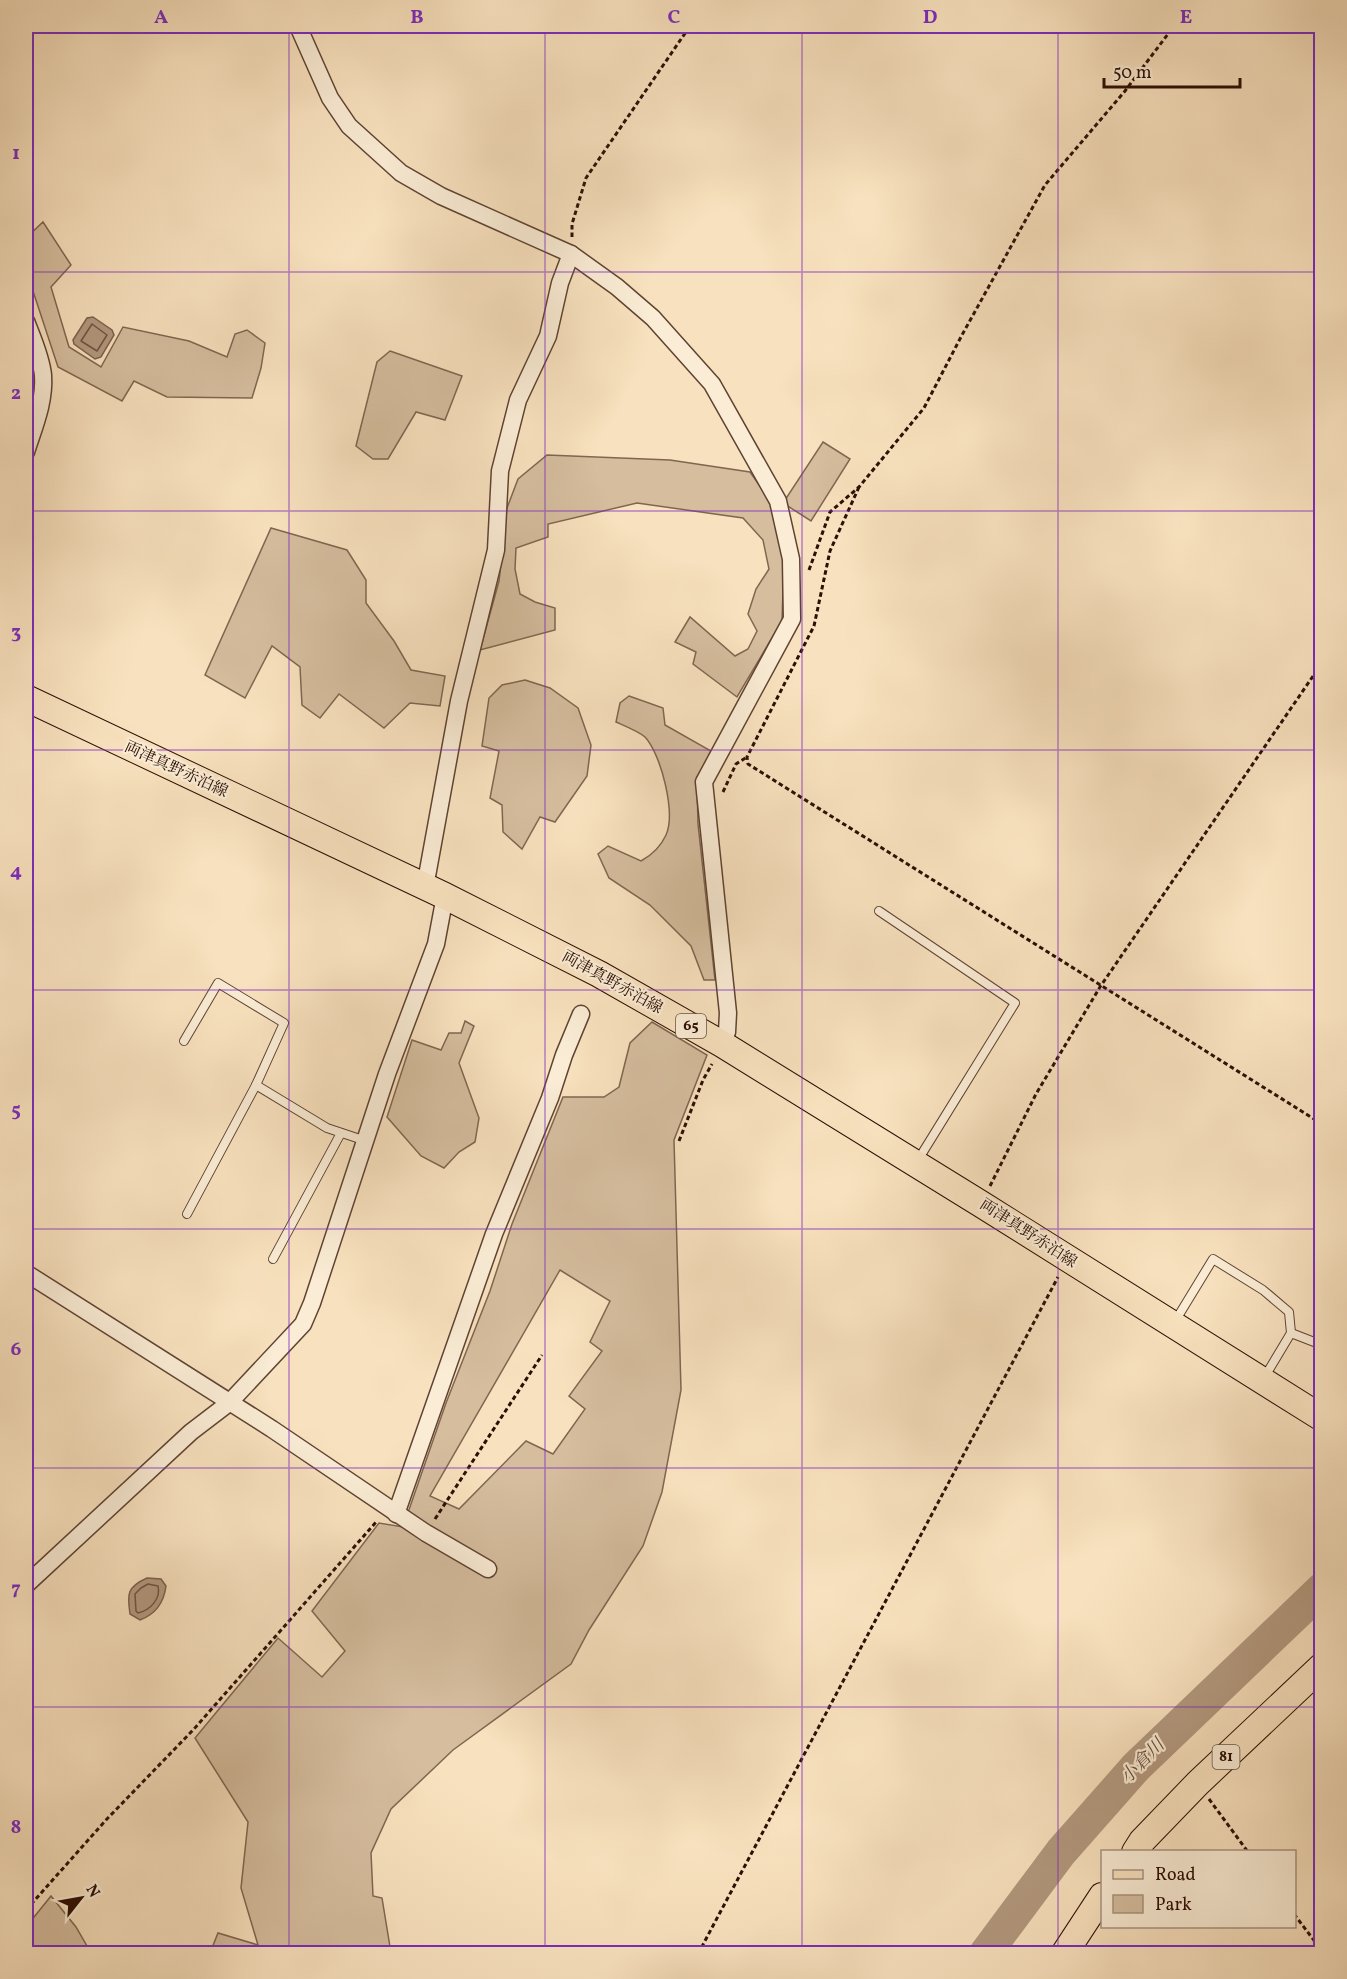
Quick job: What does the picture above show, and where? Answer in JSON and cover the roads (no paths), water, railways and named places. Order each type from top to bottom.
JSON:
[{"type":"main road","name":"両津真野赤泊線","points":[[26,698],[435,891],[599,974],[722,1044],[916,1163],[1322,1418]]},
{"type":"main road","name":"81","points":[[1136,1850],[1198,1783],[1322,1666]]},
{"type":"main road","points":[[1064,1953],[1101,1898]]},
{"type":"street","points":[[298,26],[330,98],[350,126],[401,173],[441,196],[571,254],[617,287],[653,318],[712,384],[778,501],[791,559],[792,619],[704,782],[728,1013],[727,1032],[722,1044]]},
{"type":"street","points":[[26,1585],[191,1432],[229,1403],[303,1324],[312,1303],[387,1074],[436,944],[435,891],[459,702],[496,550],[500,471],[518,400],[548,336],[560,283],[571,254]]},
{"type":"street","points":[[26,321],[43,374],[42,399],[26,452]]},
{"type":"street","points":[[392,1511],[494,1234],[582,1014]]},
{"type":"street","points":[[26,1273],[272,1429],[426,1533],[488,1569]]},
{"type":"lane","points":[[879,911],[1015,1003],[916,1163]]},
{"type":"lane","points":[[184,1041],[218,983],[285,1023],[256,1085],[187,1214]]},
{"type":"lane","points":[[256,1085],[327,1128],[366,1141]]},
{"type":"lane","points":[[273,1259],[341,1133]]},
{"type":"lane","points":[[1173,1324],[1213,1259],[1263,1290],[1289,1312],[1291,1333],[1262,1381]]},
{"type":"lane","points":[[1291,1333],[1322,1345]]},
{"type":"water","points":[[93,317],[112,330],[114,335],[101,357],[95,359],[74,344],[73,340],[87,318]]},
{"type":"water","points":[[147,1578],[161,1579],[166,1586],[158,1607],[140,1620],[130,1614],[129,1596],[135,1585]]},
{"type":"waterway","name":"小倉川","points":[[985,1954],[1061,1852],[1136,1767],[1322,1589]]}]
